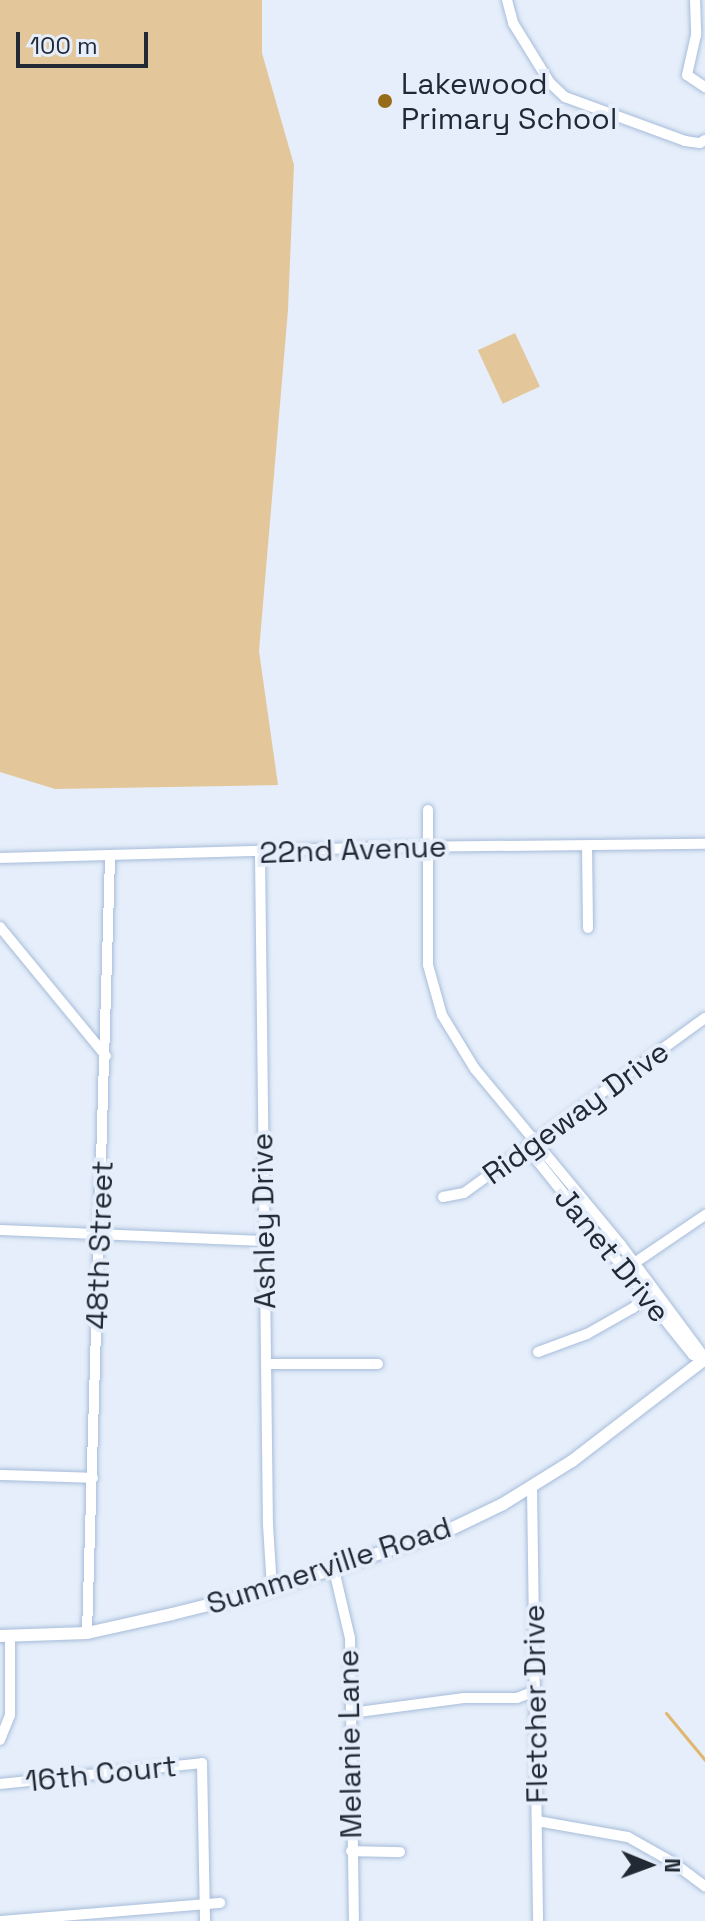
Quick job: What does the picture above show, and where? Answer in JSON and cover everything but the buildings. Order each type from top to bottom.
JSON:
[{"type":"main road","name":"Summerville Road","points":[[5,1636],[87,1633],[272,1589],[449,1530],[532,1487],[613,1433],[705,1359]]},
{"type":"street","points":[[507,0],[513,23],[550,83],[565,97],[685,141],[700,143],[705,140]]},
{"type":"street","points":[[695,0],[696,35],[687,75],[705,87]]},
{"type":"street","name":"Janet Drive","points":[[428,810],[428,965],[442,1015],[475,1069],[520,1127],[535,1140],[630,1266],[646,1297],[693,1355],[705,1359]]},
{"type":"street","name":"22nd Avenue","points":[[0,858],[260,854],[428,847],[705,844]]},
{"type":"street","points":[[587,846],[588,928]]},
{"type":"street","name":"Ashley Drive","points":[[260,854],[272,1589]]},
{"type":"street","name":"48th Street","points":[[87,1633],[110,856]]},
{"type":"street","points":[[0,927],[106,1056]]},
{"type":"street","name":"Ridgeway Drive","points":[[443,1197],[464,1193],[705,1018]]},
{"type":"street","points":[[630,1266],[705,1215]]},
{"type":"street","points":[[0,1230],[101,1237],[264,1241]]},
{"type":"street","name":"Janet Drive","points":[[630,1266],[655,1289],[705,1359]]},
{"type":"street","points":[[538,1352],[587,1334],[655,1289]]},
{"type":"street","points":[[267,1364],[378,1364]]},
{"type":"street","points":[[0,1475],[93,1478]]},
{"type":"street","name":"Fletcher Drive","points":[[532,1487],[538,1921]]},
{"type":"street","name":"Melanie Lane","points":[[334,1570],[350,1638],[354,1921]]},
{"type":"street","points":[[0,1740],[10,1715],[5,1636]]},
{"type":"street","points":[[351,1713],[464,1698],[517,1698],[535,1691]]},
{"type":"street","name":"16th Court","points":[[0,1784],[202,1763],[205,1904]]},
{"type":"street","points":[[537,1821],[628,1837],[674,1863],[705,1886]]},
{"type":"street","points":[[351,1851],[400,1852]]},
{"type":"street","points":[[0,1921],[220,1903]]},
{"type":"street","points":[[205,1904],[205,1921]]},
{"type":"shaded area","points":[[0,0],[262,0],[262,53],[294,165],[288,310],[259,651],[278,785],[55,789],[0,772]]},
{"type":"shaded area","points":[[515,333],[540,386],[503,404],[478,350]]},
{"type":"waterway","points":[[666,1713],[705,1760]]},
{"type":"place","name":"Lakewood Primary School","points":[[385,101]]}]
